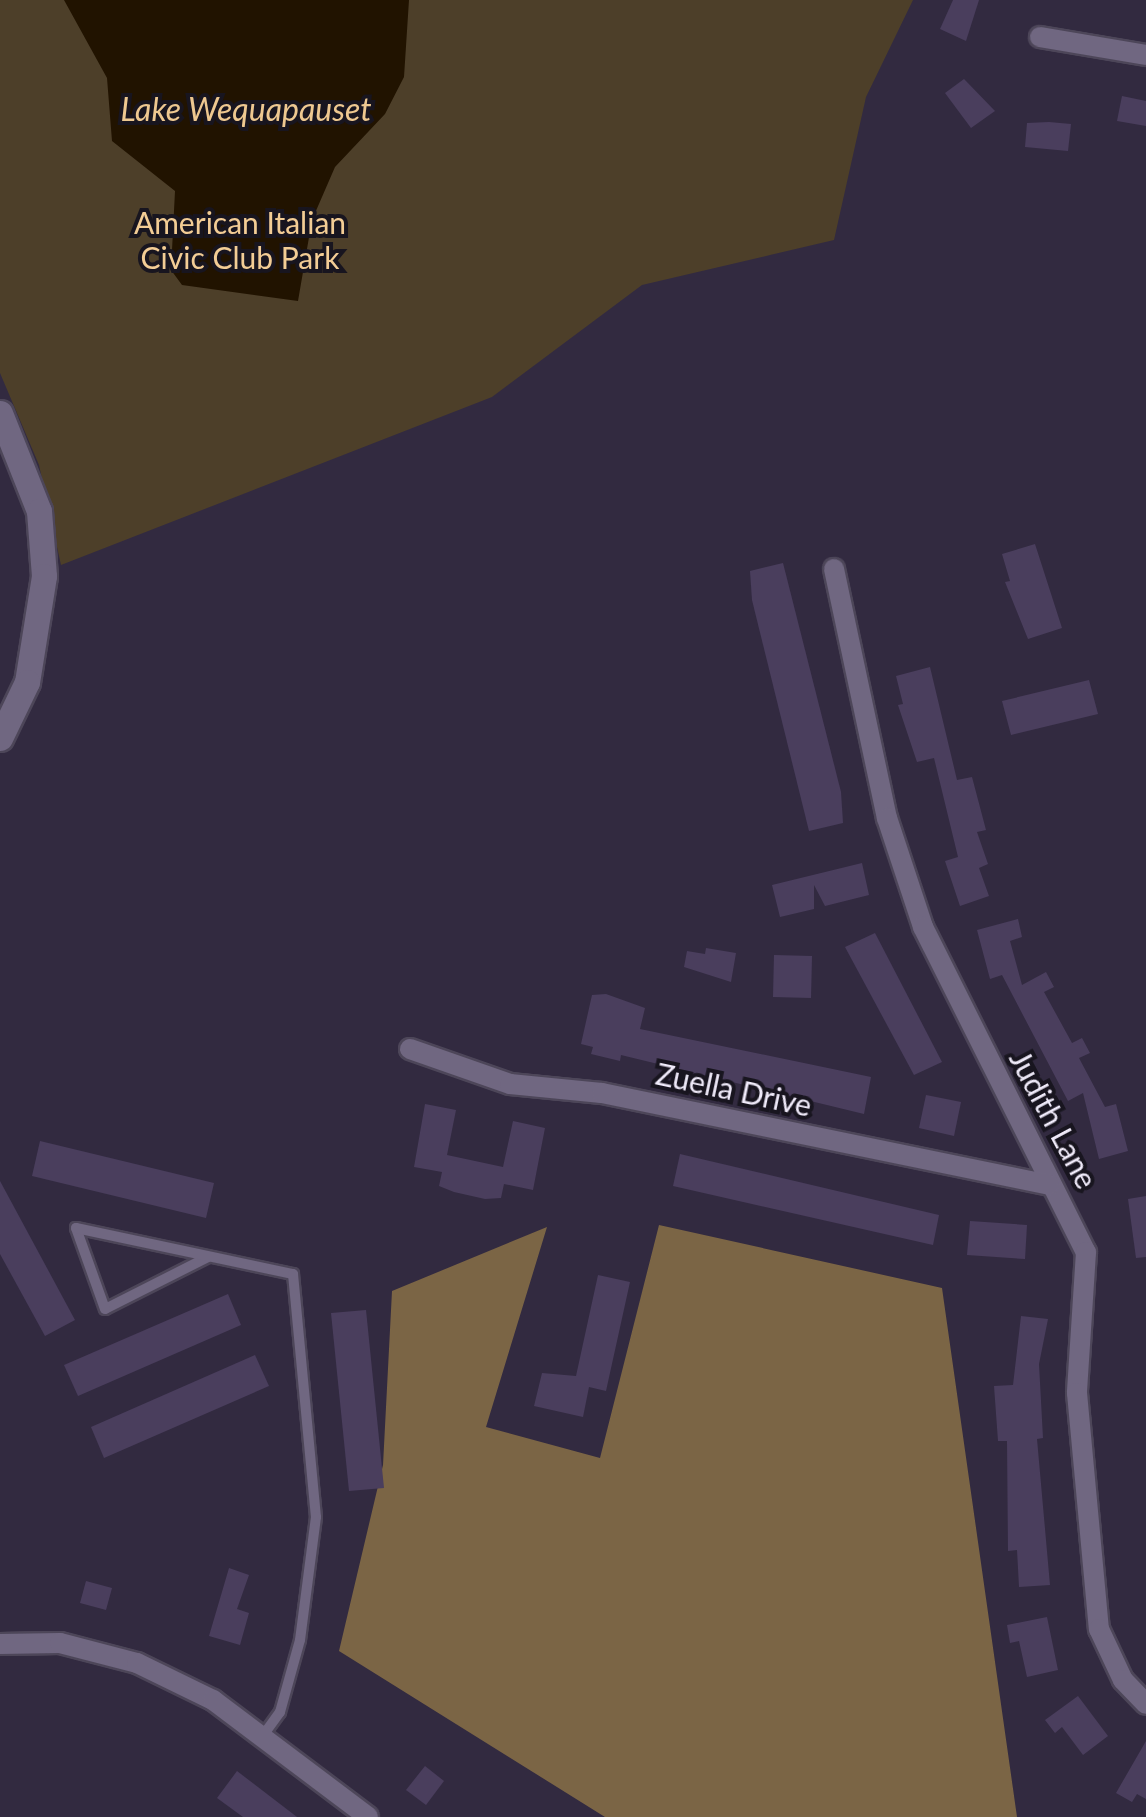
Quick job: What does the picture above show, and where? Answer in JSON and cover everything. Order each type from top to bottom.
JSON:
[{"type":"street","points":[[1040,36],[1146,55]]},
{"type":"street","points":[[0,413],[40,511],[44,576],[27,682],[0,738]]},
{"type":"street","name":"Judith Lane","points":[[834,569],[886,818],[923,927],[1049,1185],[1067,1206],[1086,1252],[1078,1393],[1099,1629],[1123,1680],[1146,1704]]},
{"type":"street","name":"Zuella Drive","points":[[410,1050],[510,1084],[602,1093],[1049,1185]]},
{"type":"street","points":[[0,1644],[60,1643],[137,1663],[213,1700],[368,1817]]},
{"type":"lane","points":[[208,1256],[105,1309],[76,1228],[293,1274],[316,1516],[300,1640],[280,1712],[262,1737]]},
{"type":"green space","name":"American Italian Civic Club Park","points":[[0,0],[913,0],[866,97],[834,240],[642,285],[492,397],[61,565],[39,465],[0,373]]},
{"type":"shaded area","points":[[659,1225],[942,1288],[1017,1817],[605,1817],[339,1651],[383,1465],[392,1291],[547,1227],[486,1427],[600,1458]]},
{"type":"water","name":"Lake Wequapauset","points":[[64,0],[409,0],[404,77],[385,114],[335,167],[312,220],[298,301],[182,285],[171,270],[175,191],[112,141],[107,78]]},
{"type":"building","points":[[953,0],[979,0],[966,41],[940,29]]},
{"type":"building","points":[[964,79],[995,111],[971,128],[945,93]]},
{"type":"building","points":[[1122,96],[1146,101],[1146,126],[1117,121]]},
{"type":"building","points":[[1027,123],[1071,124],[1068,151],[1025,147]]},
{"type":"building","points":[[1035,544],[1062,628],[1028,639],[1005,582],[1010,581],[1002,554]]},
{"type":"building","points":[[783,563],[841,792],[843,823],[809,831],[752,600],[750,571]]},
{"type":"building","points":[[930,667],[957,780],[972,777],[986,830],[977,832],[988,864],[979,868],[989,896],[960,906],[945,861],[958,857],[934,758],[917,762],[898,705],[903,704],[896,676]]},
{"type":"building","points":[[1089,680],[1098,714],[1011,735],[1002,701]]},
{"type":"building","points":[[862,863],[869,895],[825,906],[814,885],[814,909],[780,917],[772,885]]},
{"type":"building","points":[[1018,919],[1022,937],[1010,941],[1022,985],[1046,972],[1054,987],[1044,992],[1072,1043],[1082,1038],[1090,1053],[1079,1058],[1105,1107],[1116,1104],[1128,1151],[1099,1159],[1083,1093],[1068,1101],[1002,975],[990,979],[977,930]]},
{"type":"building","points":[[875,933],[942,1062],[914,1075],[845,947]]},
{"type":"building","points":[[706,948],[736,953],[731,982],[684,967],[687,951],[705,954]]},
{"type":"building","points":[[774,955],[812,956],[811,998],[773,997]]},
{"type":"building","points":[[606,994],[645,1008],[640,1029],[871,1077],[864,1114],[621,1055],[620,1061],[591,1054],[593,1047],[581,1044],[592,995]]},
{"type":"building","points":[[926,1095],[961,1102],[954,1136],[919,1128]]},
{"type":"building","points":[[425,1104],[456,1110],[447,1155],[503,1167],[513,1121],[545,1128],[533,1190],[504,1184],[501,1198],[485,1199],[439,1186],[442,1172],[414,1167]]},
{"type":"building","points":[[40,1141],[214,1183],[206,1218],[32,1176]]},
{"type":"building","points":[[680,1154],[939,1215],[933,1245],[673,1186]]},
{"type":"building","points":[[0,1181],[75,1320],[45,1336],[0,1254]]},
{"type":"building","points":[[1146,1196],[1146,1257],[1136,1258],[1128,1199]]},
{"type":"building","points":[[970,1221],[1027,1225],[1025,1259],[967,1255]]},
{"type":"building","points":[[598,1275],[630,1282],[606,1391],[589,1387],[583,1417],[534,1406],[542,1373],[576,1376]]},
{"type":"building","points":[[228,1294],[241,1325],[78,1396],[64,1365]]},
{"type":"building","points":[[366,1310],[384,1488],[349,1491],[331,1313]]},
{"type":"building","points":[[1021,1316],[1048,1319],[1039,1364],[1043,1438],[1037,1439],[1050,1585],[1019,1587],[1017,1550],[1008,1551],[1007,1441],[998,1441],[994,1386],[1013,1385]]},
{"type":"building","points":[[255,1355],[269,1386],[104,1458],[91,1427]]},
{"type":"building","points":[[229,1568],[249,1575],[237,1609],[249,1613],[240,1645],[209,1636]]},
{"type":"building","points":[[86,1581],[112,1588],[106,1610],[80,1603]]},
{"type":"building","points":[[1047,1617],[1058,1670],[1027,1677],[1019,1641],[1010,1643],[1007,1625]]},
{"type":"building","points":[[1078,1696],[1108,1736],[1083,1755],[1062,1727],[1055,1733],[1045,1720]]},
{"type":"building","points":[[1146,1741],[1146,1799],[1137,1794],[1132,1802],[1116,1793]]},
{"type":"building","points":[[425,1766],[444,1781],[426,1805],[406,1790]]},
{"type":"building","points":[[237,1771],[297,1817],[243,1817],[217,1798]]}]
